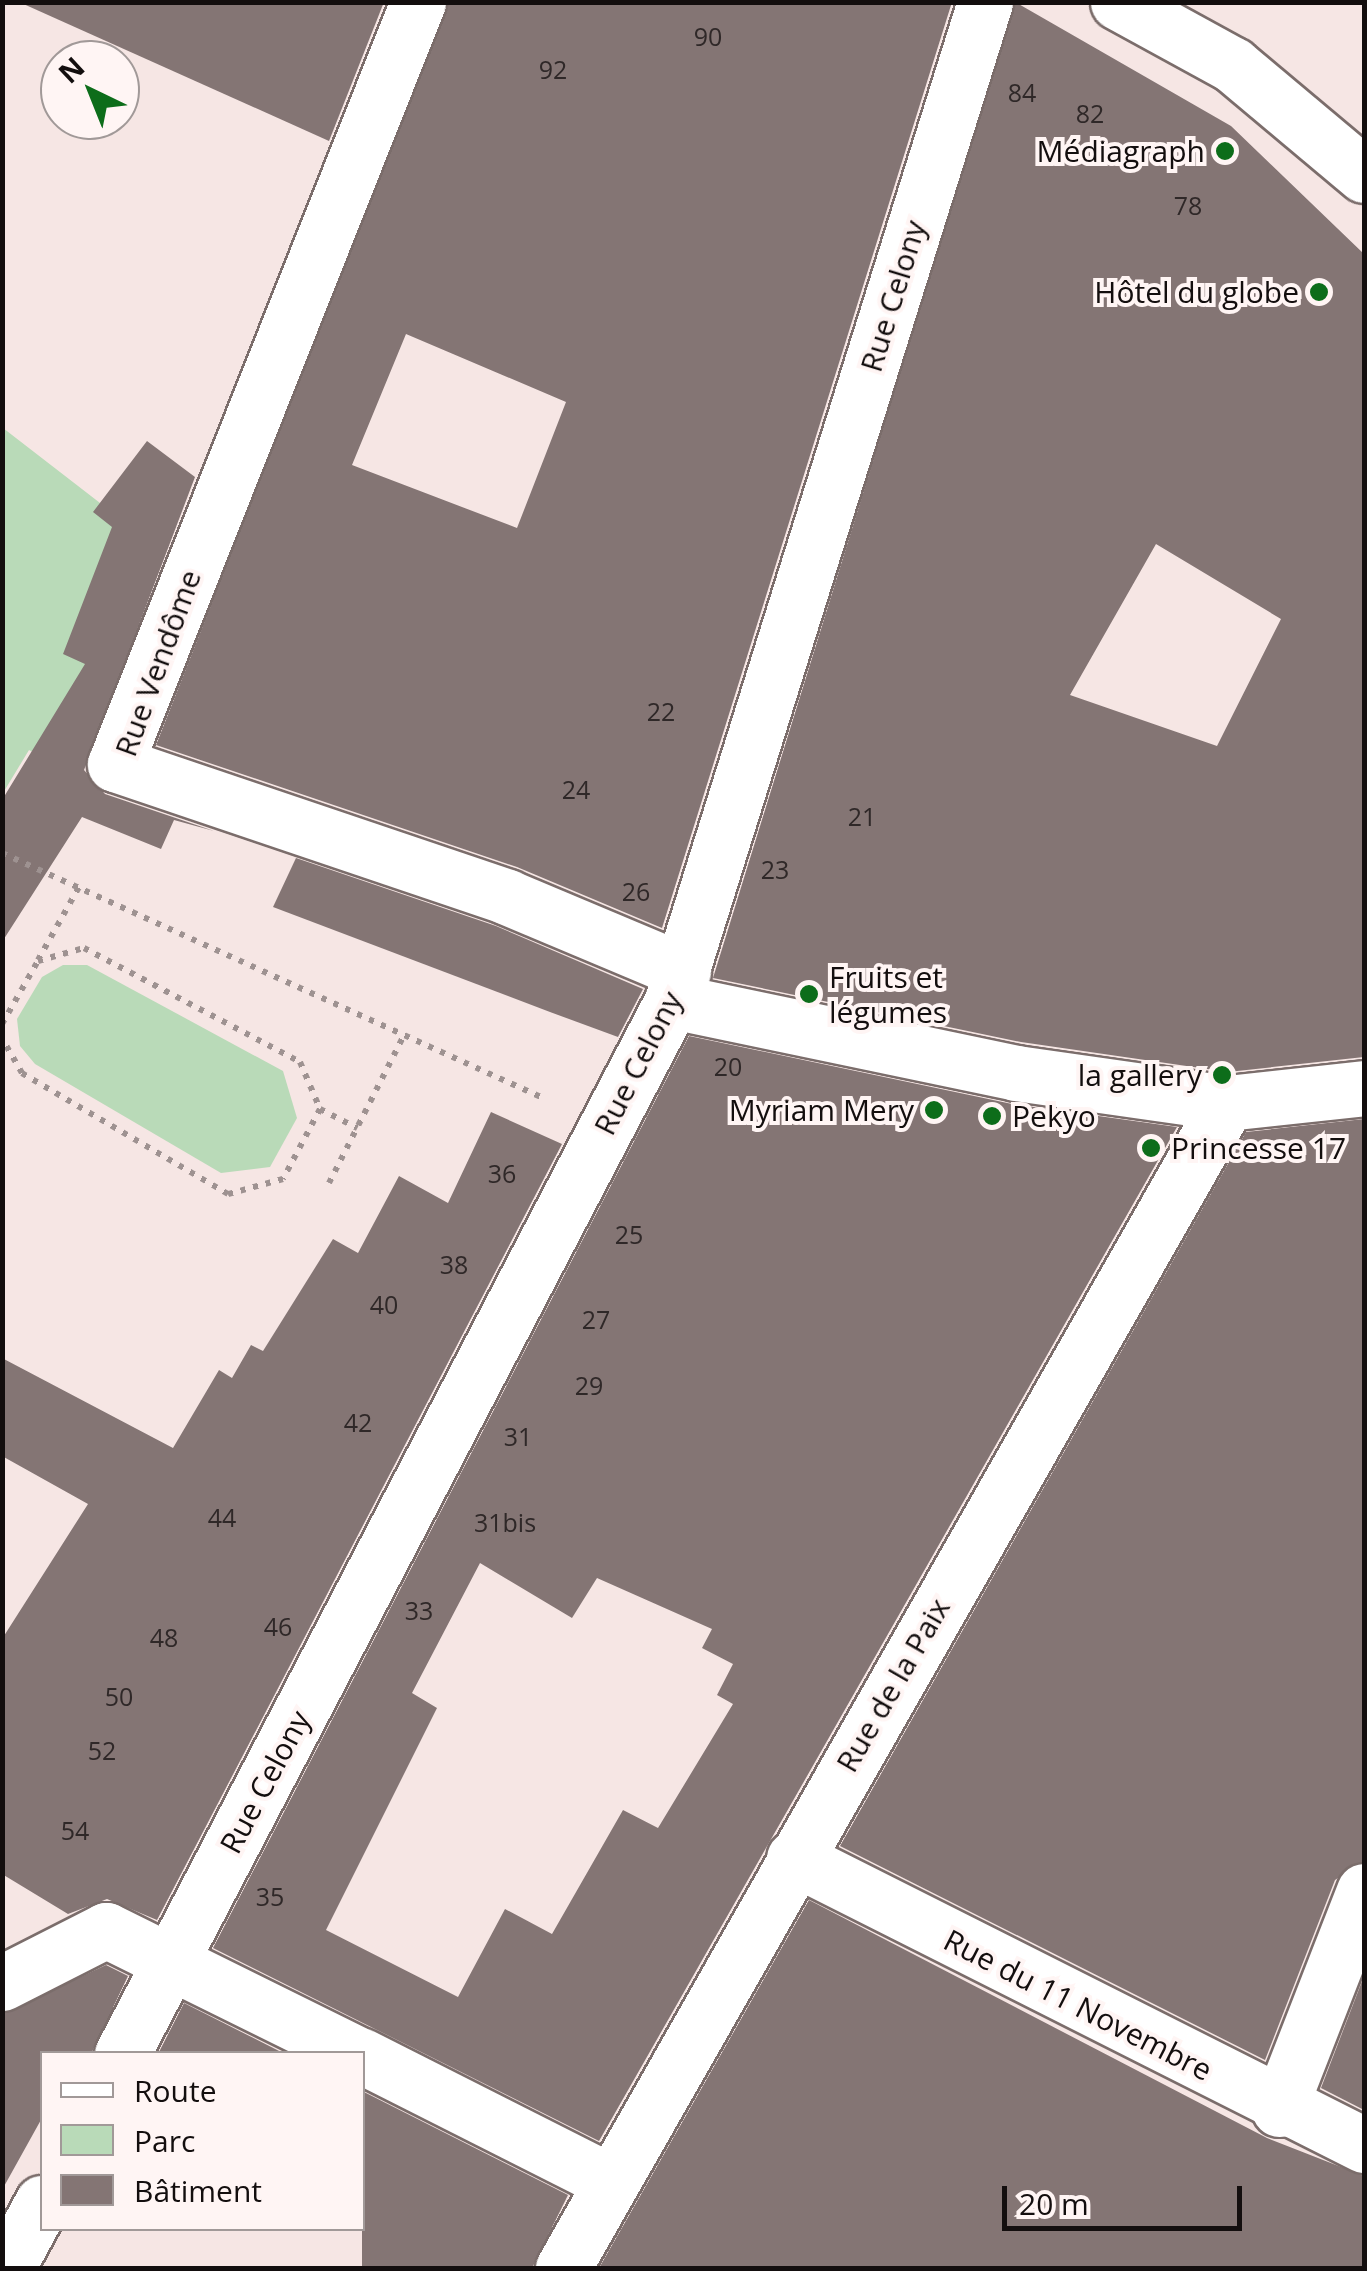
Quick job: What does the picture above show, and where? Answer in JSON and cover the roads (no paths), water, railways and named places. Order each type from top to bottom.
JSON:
[{"type":"street","name":"Rue Vendôme","points":[[418,2],[115,764],[507,897],[678,986]]},
{"type":"street","name":"Rue Celony","points":[[124,2051],[678,986],[985,2]]},
{"type":"street","points":[[1118,2],[1233,65],[1364,175]]},
{"type":"street","points":[[678,986],[1016,1074],[1226,1103],[1364,1088]]},
{"type":"street","name":"Rue de la Paix","points":[[563,2268],[1226,1103]]},
{"type":"street","name":"Rue du 11 Novembre","points":[[794,1858],[1279,2110],[1364,2145]]},
{"type":"street","points":[[1279,2110],[1364,1891]]},
{"type":"street","points":[[2,1983],[106,1930],[352,2051]]},
{"type":"street","points":[[365,2058],[610,2182]]},
{"type":"street","points":[[8,2268],[40,2207]]},
{"type":"place","name":"Médiagraph","points":[[1225,151]]},
{"type":"place","name":"Hôtel du globe","points":[[1319,292]]},
{"type":"place","name":"Fruits et légumes","points":[[809,994]]},
{"type":"place","name":"la gallery","points":[[1222,1075]]},
{"type":"place","name":"Myriam Mery","points":[[934,1110]]},
{"type":"place","name":"Pekyo","points":[[992,1116]]},
{"type":"place","name":"Princesse 17","points":[[1151,1148]]}]
